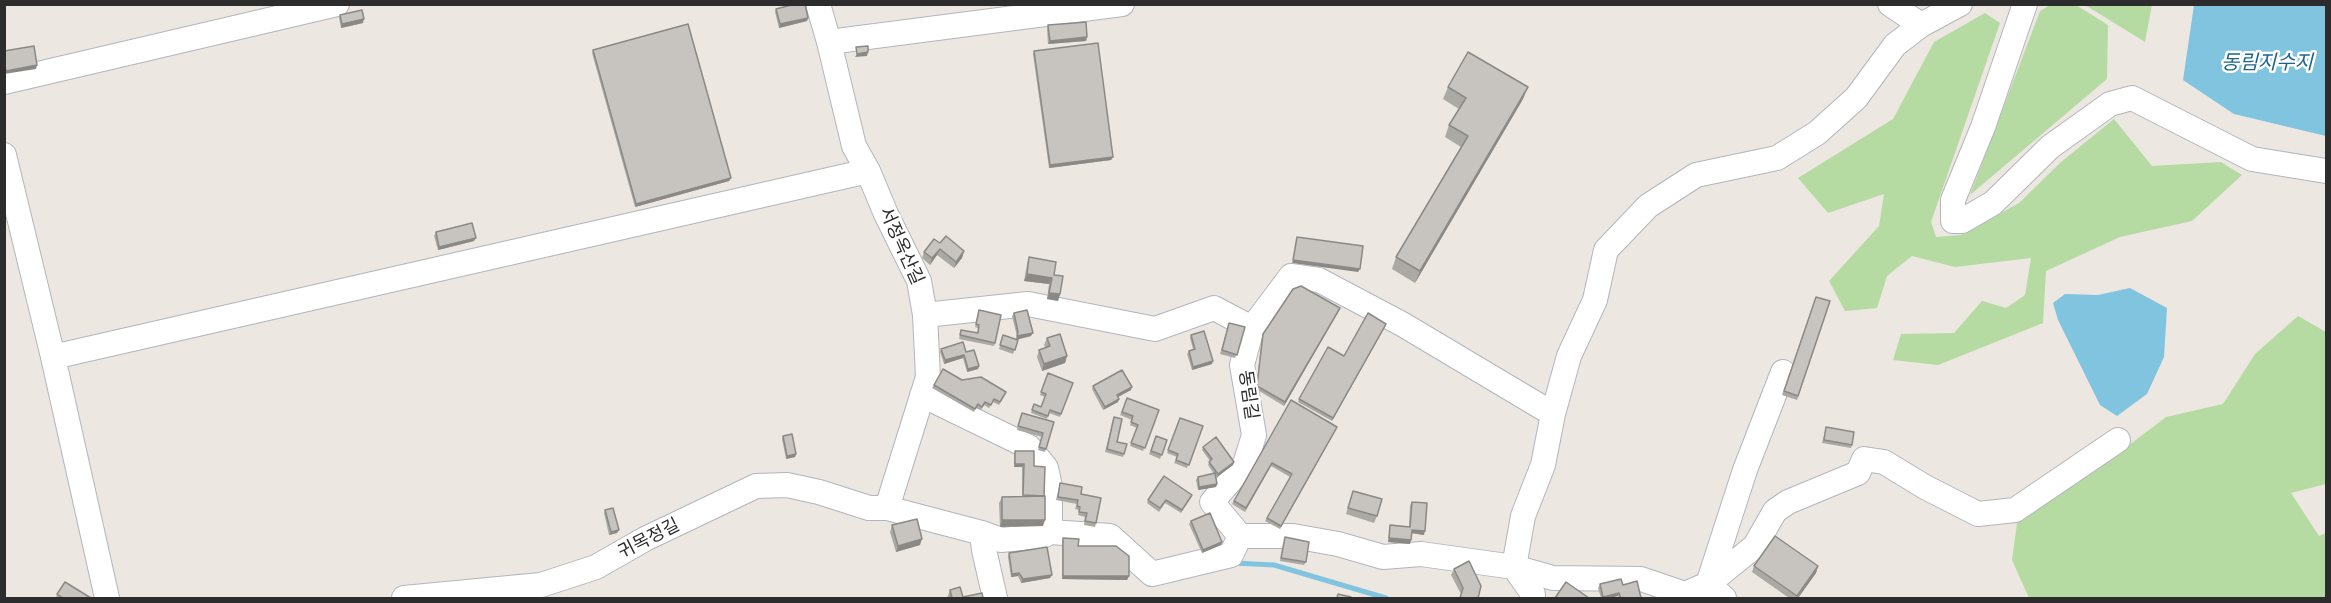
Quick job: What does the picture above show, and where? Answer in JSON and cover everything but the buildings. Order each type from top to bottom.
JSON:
[{"type":"lane","points":[[4,82],[337,4]]},
{"type":"lane","name":"서정옥산길","points":[[818,4],[851,137],[919,281],[925,315],[928,377],[887,508]]},
{"type":"lane","points":[[829,42],[1122,4]]},
{"type":"lane","points":[[1890,4],[1921,25]]},
{"type":"lane","points":[[1533,598],[1533,594],[1514,567],[1523,516],[1543,465],[1553,414],[1569,356],[1595,300],[1606,250],[1648,206],[1696,175],[1777,158],[1817,133],[1856,98],[1895,45],[1921,25],[1960,4]]},
{"type":"lane","points":[[2025,4],[1983,127],[1953,200],[1953,220],[1962,221],[1993,203],[2050,147],[2110,104],[2132,98],[2252,159],[2326,171]]},
{"type":"lane","points":[[4,155],[53,357],[107,598]]},
{"type":"lane","points":[[53,357],[868,171]]},
{"type":"lane","points":[[925,315],[1028,304],[1155,329],[1214,308],[1252,328],[1291,276],[1319,280],[1402,324],[1553,414]]},
{"type":"lane","name":"동림길","points":[[1240,536],[1212,502],[1245,464],[1254,435],[1242,366],[1252,328]]},
{"type":"lane","points":[[1716,591],[1745,470],[1783,372]]},
{"type":"lane","points":[[922,395],[1029,447],[1046,468],[1050,486],[1050,531]]},
{"type":"lane","points":[[887,508],[982,533],[1000,540],[1043,536],[1050,531],[1110,536],[1152,574],[1231,555],[1240,536],[1293,536],[1338,544],[1383,556],[1421,554],[1514,567],[1553,578],[1641,579],[1685,594],[1716,591],[1755,546],[1775,511],[1788,502],[1858,473],[1864,459],[1884,462],[1925,487],[1978,514],[2015,510],[2118,440]]},
{"type":"lane","name":"귀목정길","points":[[404,598],[543,592],[596,567],[645,539],[756,486],[787,485],[868,508],[887,508]]},
{"type":"lane","points":[[982,533],[995,598]]},
{"type":"green space","points":[[2050,5],[2076,5],[2108,25],[2107,79],[1970,195],[2040,11]]},
{"type":"green space","points":[[2085,5],[2152,5],[2145,42]]},
{"type":"green space","points":[[1985,13],[2000,23],[1931,222],[1936,237],[1961,235],[2019,203],[2061,162],[2114,119],[2152,166],[2221,162],[2242,175],[2192,221],[2120,237],[2046,271],[2043,323],[1938,365],[1893,360],[1901,334],[1954,333],[1982,301],[2006,308],[2025,295],[2031,258],[1955,267],[1912,256],[1887,276],[1877,308],[1845,311],[1829,281],[1879,226],[1884,194],[1828,213],[1798,178],[1893,119],[1934,42]]},
{"type":"green space","points":[[2298,316],[2326,332],[2326,484],[2291,493],[2319,536],[2326,533],[2326,598],[2029,598],[2012,560],[2018,516],[2095,471],[2166,417],[2223,404],[2255,354]]},
{"type":"water","name":"동림지수지","points":[[2194,5],[2326,5],[2326,136],[2234,114],[2183,80]]},
{"type":"water","points":[[2130,288],[2167,308],[2164,357],[2147,394],[2117,416],[2100,405],[2058,320],[2053,303],[2065,294],[2098,295]]},
{"type":"waterway","points":[[1234,563],[1274,565],[1386,598]]}]
